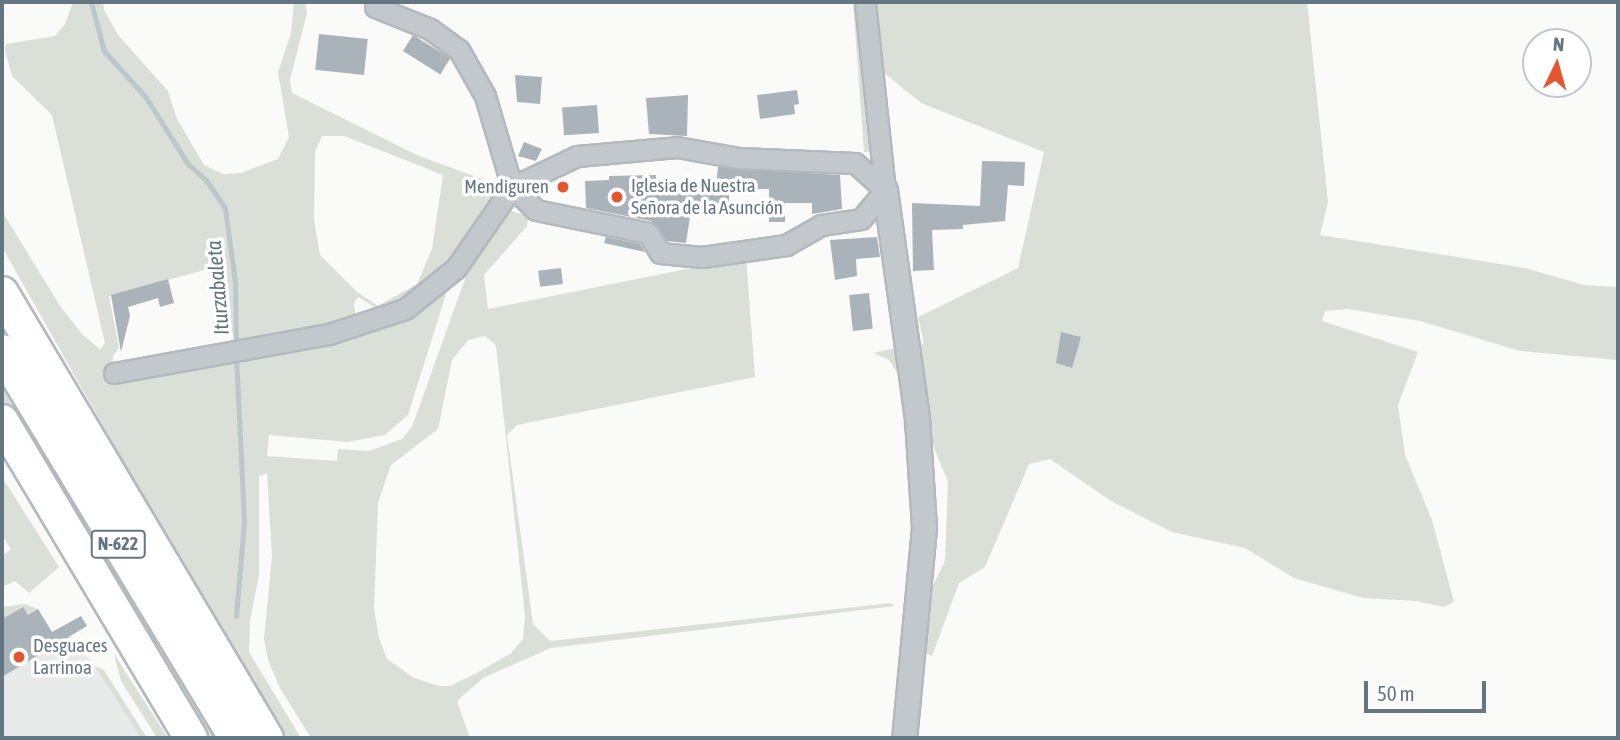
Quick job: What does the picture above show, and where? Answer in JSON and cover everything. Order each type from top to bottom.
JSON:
[{"type":"highway","points":[[2,293],[267,738]]},
{"type":"highway","name":"N-622","points":[[2,351],[235,738]]},
{"type":"highway","name":"N-622","points":[[2,421],[191,738]]},
{"type":"street","points":[[865,2],[885,190],[918,419],[924,528],[904,738]]},
{"type":"street","points":[[375,7],[430,29],[459,50],[485,96],[512,187],[536,210],[648,233],[660,253],[702,257],[786,245],[821,225],[861,219],[885,190]]},
{"type":"street","points":[[114,373],[329,334],[405,309],[456,268],[512,187],[577,156],[677,147],[739,158],[855,163],[885,190]]},
{"type":"shaded area","points":[[73,2],[103,2],[104,10],[118,35],[168,91],[177,119],[204,165],[223,174],[241,173],[278,159],[289,137],[278,72],[291,33],[294,2],[305,2],[307,13],[290,80],[292,93],[417,155],[498,185],[493,204],[453,259],[389,310],[379,310],[358,297],[354,304],[356,320],[234,341],[219,266],[109,296],[119,348],[113,356],[113,379],[358,335],[395,324],[436,291],[446,294],[408,415],[385,435],[348,442],[269,435],[267,456],[337,461],[338,449],[369,451],[402,439],[412,427],[470,265],[506,209],[528,216],[527,226],[484,275],[488,309],[746,257],[755,377],[517,425],[507,435],[533,624],[550,641],[891,603],[895,606],[551,648],[483,678],[457,701],[470,738],[311,738],[280,688],[268,660],[264,639],[272,556],[267,473],[259,476],[259,575],[250,621],[249,652],[301,738],[286,738],[194,587],[2,247],[2,211],[60,306],[82,334],[100,349],[105,343],[52,115],[12,76],[5,51],[6,44],[55,36],[65,24]],"holes":[[[322,136],[344,136],[443,175],[432,249],[417,284],[378,306],[357,292],[320,255],[314,220],[315,152]],[[485,336],[496,345],[525,616],[523,639],[511,653],[477,673],[450,686],[439,686],[414,678],[387,659],[379,638],[374,609],[378,503],[391,465],[438,429],[452,360],[468,340]]]},
{"type":"shaded area","points":[[853,2],[858,2],[872,143],[868,152],[864,152]]},
{"type":"shaded area","points":[[871,2],[1307,2],[1328,202],[1320,235],[1525,268],[1584,285],[1618,287],[1618,360],[1520,351],[1420,321],[1348,309],[1325,311],[1322,321],[1418,352],[1398,405],[1405,455],[1432,520],[1454,602],[1444,607],[1416,601],[1363,598],[1294,578],[1245,548],[1172,532],[1111,501],[1050,459],[1029,464],[985,567],[959,583],[932,656],[918,650],[925,602],[945,561],[948,482],[924,423],[913,345],[924,343],[918,317],[1018,268],[1044,152],[921,103],[877,67]]},
{"type":"shaded area","points":[[900,347],[917,475],[897,738],[893,738],[911,543],[910,480],[898,374],[889,360],[873,353]]},
{"type":"shaded area","points":[[2,369],[223,738],[189,738],[2,427]]},
{"type":"shaded area","points":[[2,477],[59,567],[29,593],[15,581],[2,587],[2,556],[11,549],[2,536]]},
{"type":"shaded area","points":[[25,604],[38,609],[28,615],[22,607],[2,619],[2,607]]},
{"type":"shaded area","points":[[23,607],[28,615],[38,609],[52,632],[63,627],[102,675],[141,738],[2,738],[2,619]]},
{"type":"shaded area","points":[[114,654],[168,738],[157,738],[121,681]]},
{"type":"shaded area","points":[[95,666],[104,670],[147,738],[141,738]]},
{"type":"building","points":[[319,34],[368,39],[364,75],[315,70]]},
{"type":"building","points":[[413,35],[450,58],[440,74],[403,51]]},
{"type":"building","points":[[515,75],[542,77],[540,104],[517,102]]},
{"type":"building","points":[[797,90],[799,104],[794,105],[795,114],[760,119],[757,95]]},
{"type":"building","points":[[688,95],[687,136],[649,134],[646,98]]},
{"type":"building","points":[[597,105],[599,133],[564,135],[562,107]]},
{"type":"building","points":[[524,142],[542,149],[536,161],[518,156]]},
{"type":"building","points":[[982,161],[1025,162],[1024,186],[1008,185],[1005,221],[963,225],[963,229],[932,230],[934,270],[913,271],[912,203],[980,206]]},
{"type":"building","points":[[718,167],[840,175],[842,209],[812,214],[812,203],[785,203],[785,222],[769,222],[769,189],[729,189],[729,215],[691,210],[686,243],[667,241],[651,221],[586,208],[585,181],[609,180],[609,176],[656,175],[656,182],[716,186]]},
{"type":"building","points":[[606,237],[640,244],[645,252],[604,243]]},
{"type":"building","points":[[877,237],[880,257],[856,259],[857,276],[835,280],[830,240]]},
{"type":"building","points":[[561,268],[563,284],[540,287],[538,271]]},
{"type":"building","points":[[168,279],[174,303],[160,307],[158,298],[128,307],[130,316],[121,352],[111,295]]},
{"type":"building","points":[[869,293],[873,329],[853,331],[849,295]]},
{"type":"building","points":[[1061,332],[1081,337],[1072,368],[1056,363]]},
{"type":"building","name":"Desguaces Larrinoa","points":[[23,607],[28,615],[38,609],[52,632],[81,616],[87,626],[2,677],[2,619]]},
{"type":"waterway","name":"Iturzabaleta","points":[[91,2],[104,51],[145,96],[188,164],[206,180],[225,208],[235,282],[236,346]]},
{"type":"waterway","name":"Iturzabaleta","points":[[236,356],[244,522],[236,616]]},
{"type":"place","name":"Mendiguren","points":[[563,187]]},
{"type":"place","name":"Iglesia de Nuestra Señora de la Asunción","points":[[617,197]]},
{"type":"place","name":"Desguaces Larrinoa","points":[[19,657]]}]
